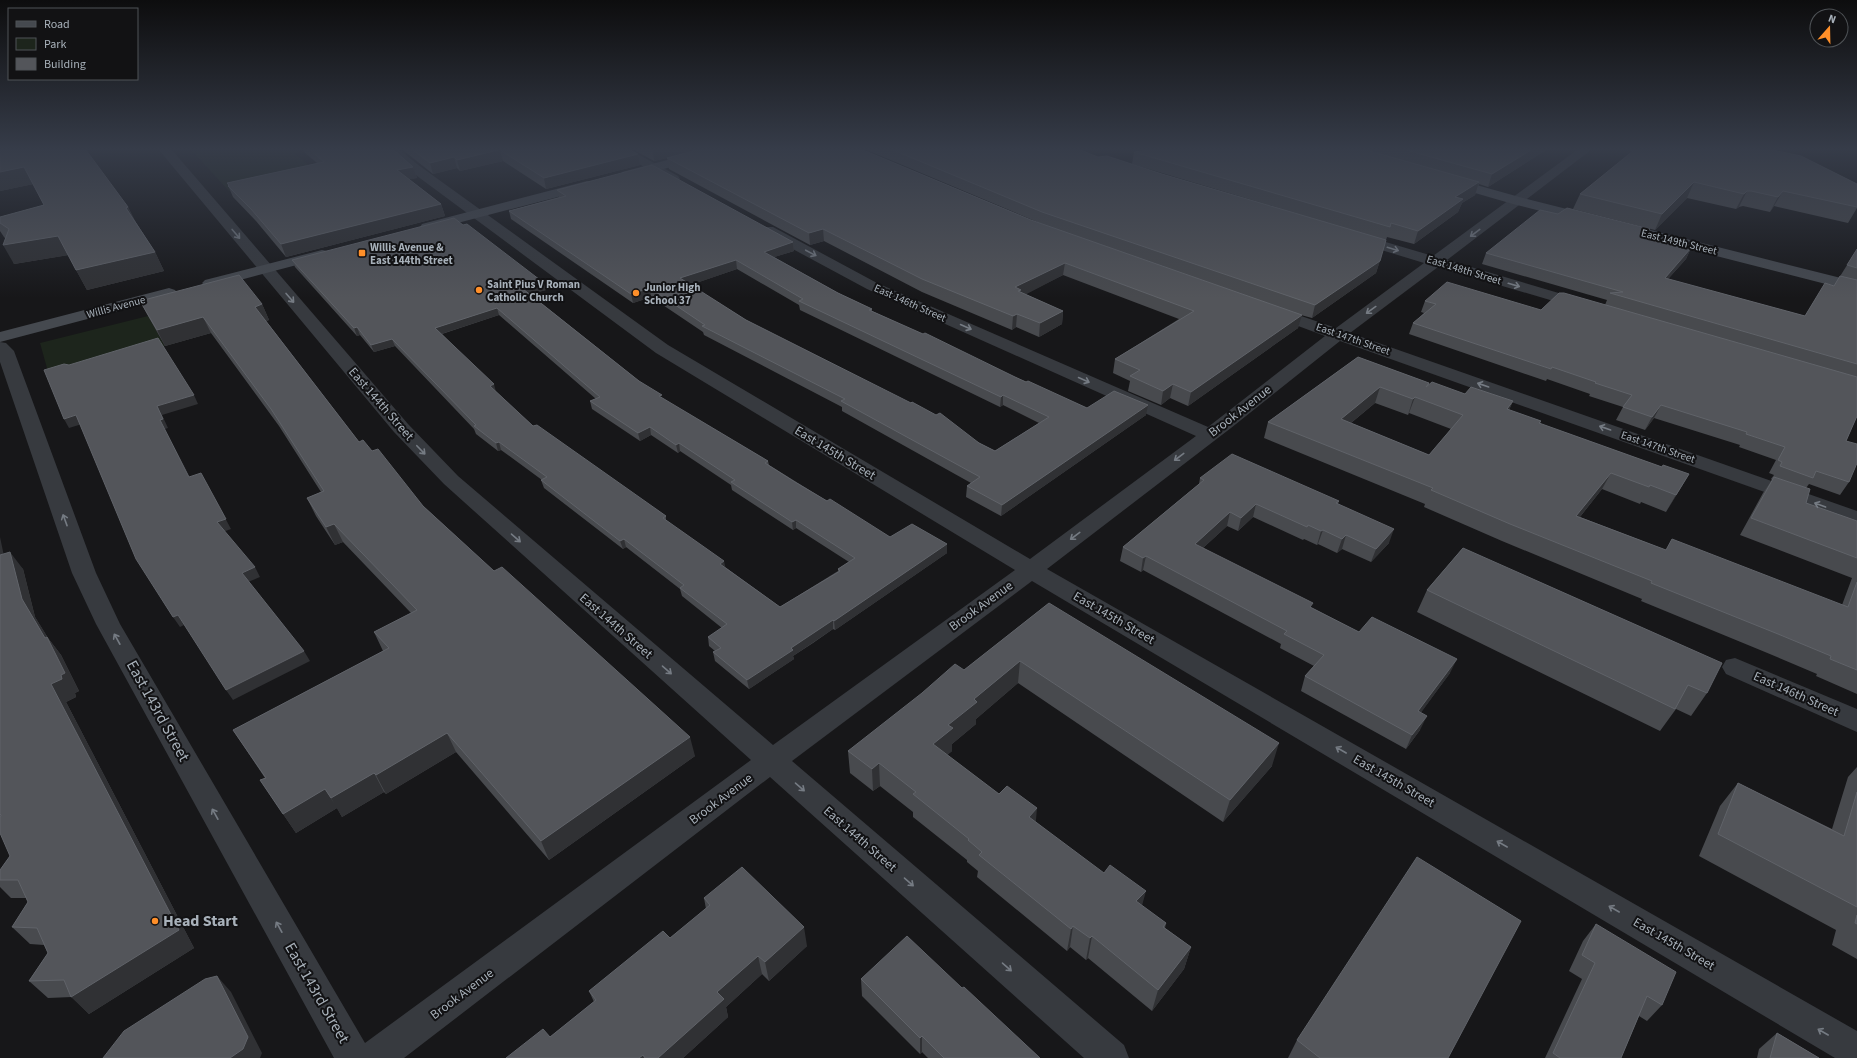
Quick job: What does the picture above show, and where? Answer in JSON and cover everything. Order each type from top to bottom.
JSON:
[{"type":"main road","points":[[414,230],[535,199]]},
{"type":"main road","name":"East 149th Street","points":[[1512,199],[1857,287]]},
{"type":"main road","points":[[196,286],[340,249]]},
{"type":"main road","name":"Willis Avenue","points":[[0,338],[180,290]]},
{"type":"street","name":"East 144th Street","points":[[207,199],[401,428],[451,480],[1111,1058]]},
{"type":"street","name":"East 145th Street","points":[[458,199],[680,360],[1031,569],[1857,1051]]},
{"type":"street","name":"Brook Avenue","points":[[375,1058],[771,761],[1031,569],[1338,334],[1518,201]]},
{"type":"street","name":"East 146th Street","points":[[757,224],[872,286],[1209,434]]},
{"type":"street","name":"East 148th Street","points":[[1341,233],[1600,310]]},
{"type":"street","name":"East 147th Street","points":[[1260,307],[1857,518]]},
{"type":"street","name":"East 143rd Street","points":[[0,347],[4,351],[84,573],[108,624],[354,1058]]},
{"type":"street","name":"East 146th Street","points":[[1735,667],[1857,721]]},
{"type":"green space","points":[[148,316],[165,346],[50,379],[40,343]]},
{"type":"building","points":[[41,199],[122,199],[128,207],[126,208],[155,252],[76,270],[58,236],[3,245],[9,229],[0,223],[0,217],[44,205]]},
{"type":"building","points":[[241,199],[435,199],[441,204],[281,244]]},
{"type":"building","points":[[553,199],[715,199],[793,242],[764,252],[838,293],[872,309],[869,310],[923,334],[925,333],[1015,377],[1026,382],[1028,381],[1087,408],[1114,391],[1148,405],[1002,505],[967,486],[980,477],[841,401],[845,399],[702,326],[705,325],[650,288],[631,294],[509,211]],"holes":[[[736,260],[803,299],[799,301],[1001,397],[1003,395],[1049,417],[995,451],[979,443],[940,413],[936,415],[746,320],[680,278]]]},
{"type":"building","points":[[745,199],[981,199],[1031,220],[1302,315],[1191,392],[1173,384],[1163,391],[1130,376],[1140,370],[1115,359],[1194,311],[1065,263],[1015,287],[1021,290],[1018,291],[1063,311],[1040,323],[1017,314],[1013,316],[922,279],[823,229],[809,233]]},
{"type":"building","points":[[1012,199],[1248,199],[1386,240],[1380,261],[1315,305],[1042,212]]},
{"type":"building","points":[[1296,199],[1462,199],[1418,231],[1391,223],[1390,227]]},
{"type":"building","points":[[1602,199],[1677,199],[1662,214]]},
{"type":"building","points":[[1822,199],[1857,199],[1857,207]]},
{"type":"building","points":[[1567,208],[1650,229],[1643,236],[1691,248],[1665,278],[1805,316],[1825,283],[1834,286],[1840,276],[1857,280],[1857,364],[1610,293],[1623,292],[1486,253],[1540,210],[1558,214]]},
{"type":"building","points":[[454,218],[463,225],[467,224],[544,283],[523,289],[639,381],[662,395],[659,396],[768,461],[765,463],[795,482],[827,501],[830,499],[890,537],[912,524],[947,544],[834,621],[833,620],[791,648],[793,650],[747,680],[713,652],[721,648],[708,637],[727,624],[680,588],[684,585],[624,539],[620,541],[541,480],[547,477],[499,442],[496,443],[474,426],[476,425],[392,339],[371,345],[357,327],[354,328],[292,260]],"holes":[[[497,308],[600,397],[590,401],[638,433],[650,427],[676,445],[679,443],[735,480],[731,482],[792,522],[796,520],[855,558],[838,569],[840,571],[780,607],[720,564],[724,561],[663,518],[666,516],[537,425],[533,426],[490,386],[494,384],[435,328]]]},
{"type":"building","points":[[1857,249],[1857,268],[1847,265]]},
{"type":"building","points":[[239,275],[262,304],[255,307],[359,442],[363,440],[372,451],[378,449],[423,506],[494,571],[502,567],[690,737],[541,841],[447,733],[376,775],[374,773],[331,798],[325,789],[283,814],[260,780],[266,778],[233,730],[389,648],[374,632],[417,610],[334,524],[326,527],[307,498],[324,491],[271,409],[203,317],[157,330],[140,301]]},
{"type":"building","points":[[1447,282],[1541,310],[1559,293],[1564,293],[1857,377],[1857,416],[1846,441],[1857,444],[1857,463],[1849,482],[1816,471],[1813,478],[1780,466],[1782,462],[1778,460],[1785,447],[1746,434],[1747,432],[1661,405],[1652,417],[1623,407],[1632,395],[1552,367],[1551,369],[1413,323],[1436,304],[1425,301]]},
{"type":"building","points":[[158,338],[194,395],[157,406],[163,419],[160,420],[189,477],[201,473],[226,519],[217,522],[255,567],[242,573],[304,651],[226,690],[178,615],[173,617],[136,559],[76,415],[64,419],[44,370],[64,364],[69,365]]},
{"type":"building","points":[[1358,357],[1429,383],[1426,387],[1432,382],[1465,394],[1471,387],[1513,401],[1507,409],[1541,421],[1539,423],[1662,467],[1663,465],[1689,474],[1676,495],[1611,473],[1576,516],[1666,550],[1672,539],[1848,607],[1857,582],[1857,670],[1830,659],[1831,656],[1651,583],[1652,581],[1510,524],[1431,490],[1433,488],[1268,422]],"holes":[[[1380,387],[1413,399],[1415,397],[1463,415],[1429,455],[1341,419]]]},
{"type":"building","points":[[1232,454],[1339,501],[1336,503],[1394,529],[1376,549],[1346,535],[1342,539],[1323,530],[1321,531],[1308,525],[1307,527],[1256,504],[1241,518],[1230,512],[1195,544],[1313,603],[1310,607],[1359,632],[1372,617],[1457,659],[1418,711],[1427,716],[1412,735],[1305,676],[1324,655],[1284,634],[1287,631],[1146,556],[1143,558],[1123,547],[1204,480],[1200,478]]},
{"type":"building","points":[[1774,477],[1810,489],[1806,503],[1857,521],[1857,558],[1751,518]]},
{"type":"building","points":[[1463,548],[1722,663],[1707,693],[1688,685],[1675,709],[1427,590]]},
{"type":"building","points":[[10,552],[22,599],[45,638],[47,637],[65,673],[61,675],[62,679],[51,684],[179,930],[71,997],[64,980],[29,981],[48,953],[37,928],[12,927],[28,902],[18,880],[0,880],[0,870],[10,856],[0,833],[0,555]]},
{"type":"building","points":[[1049,603],[1279,743],[1230,800],[1020,661],[974,699],[977,702],[948,725],[953,728],[933,744],[999,794],[1007,786],[1037,808],[1029,817],[1104,873],[1110,865],[1146,891],[1136,901],[1166,923],[1163,927],[1191,947],[1158,990],[1092,936],[1090,938],[1073,926],[1071,929],[979,855],[982,852],[968,840],[969,839],[913,794],[916,792],[879,763],[872,769],[848,751],[922,693],[955,664],[964,670]]},
{"type":"building","points":[[1738,783],[1844,836],[1857,792],[1857,907],[1718,834]]},
{"type":"building","points":[[1417,857],[1521,921],[1448,1058],[1320,1058],[1297,1040]]},
{"type":"building","points":[[742,867],[804,927],[765,962],[758,956],[717,992],[724,999],[658,1058],[645,1058],[643,1055],[639,1058],[506,1058],[543,1029],[550,1037],[596,1000],[589,991],[663,931],[670,938],[710,905],[704,898]]},
{"type":"building","points":[[1596,924],[1676,972],[1662,1005],[1647,996],[1621,1058],[1560,1058],[1553,1053],[1595,963],[1582,955]]},
{"type":"building","points":[[907,936],[1040,1058],[944,1058],[922,1036],[920,1038],[861,979]]},
{"type":"building","points":[[217,976],[248,1037],[243,1049],[230,1058],[103,1058],[124,1031],[205,979]]},
{"type":"building","points":[[1777,1033],[1819,1058],[1770,1058]]},
{"type":"place","name":"Willis Avenue & East 144th Street","points":[[362,253]]},
{"type":"place","name":"Saint Pius V Roman Catholic Church","points":[[479,290]]},
{"type":"place","name":"Junior High School 37","points":[[636,293]]},
{"type":"place","name":"Head Start","points":[[155,921]]}]
